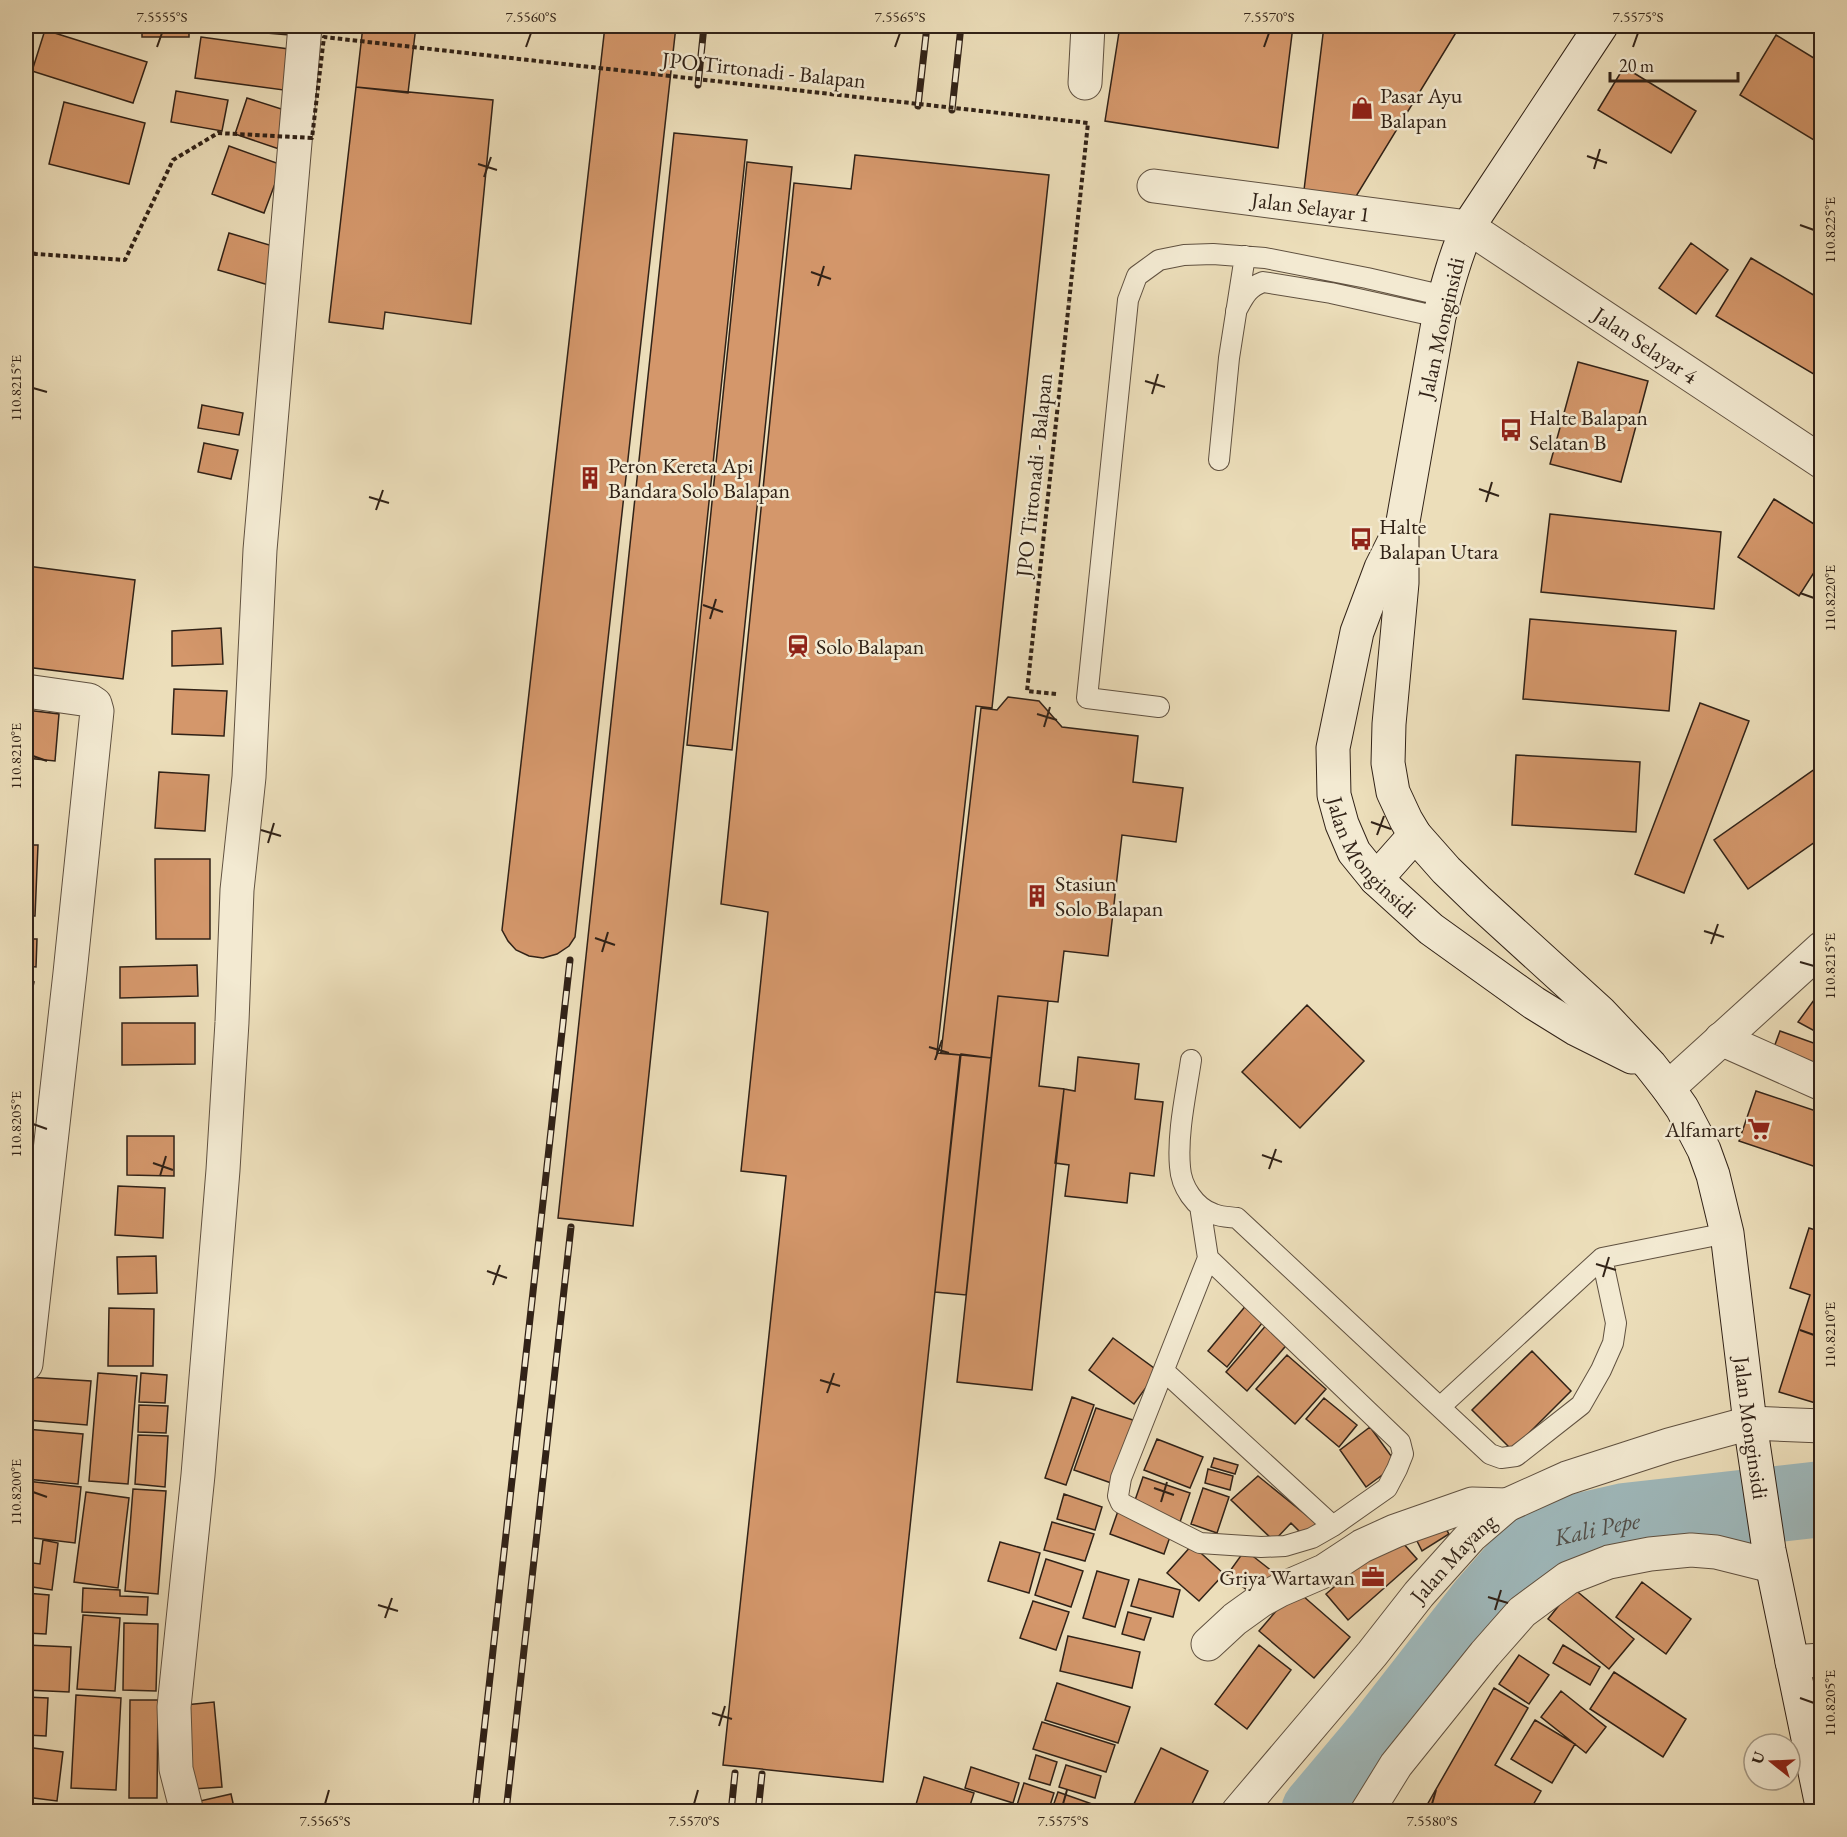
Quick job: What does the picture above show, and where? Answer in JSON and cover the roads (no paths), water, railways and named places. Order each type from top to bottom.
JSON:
[{"type":"street","points":[[187,1812],[176,1768],[174,1707],[198,1475],[223,1170],[237,890],[249,777],[260,550],[304,26]]},
{"type":"street","points":[[1085,83],[1088,26]]},
{"type":"street","name":"Jalan Monginsidi","points":[[1601,26],[1468,227],[1442,307],[1402,527],[1402,584],[1389,724],[1389,763],[1393,792],[1415,835],[1478,902],[1601,1013],[1659,1076],[1694,1128],[1704,1150],[1713,1175],[1727,1233],[1752,1435],[1771,1558],[1807,1661],[1821,1806]]},
{"type":"street","name":"Jalan Selayar 1","points":[[1154,186],[1468,227]]},
{"type":"street","name":"Jalan Selayar 4","points":[[1468,227],[1821,462]]},
{"type":"street","name":"Jalan Monginsidi","points":[[1402,527],[1381,568],[1357,632],[1333,748],[1334,795],[1342,824],[1354,852],[1376,879],[1431,929],[1534,1004],[1659,1076]]},
{"type":"street","points":[[26,691],[89,700],[95,704],[97,711],[26,1364]]},
{"type":"street","points":[[1376,879],[1415,835]]},
{"type":"street","points":[[1659,1076],[1721,1039],[1821,948]]},
{"type":"street","points":[[1721,1039],[1821,1084]]},
{"type":"street","name":"Jalan Mayang","points":[[1238,1812],[1372,1654],[1419,1594],[1471,1536],[1507,1505],[1567,1478],[1669,1445],[1821,1426]]},
{"type":"street","points":[[1208,1644],[1235,1619],[1260,1601],[1324,1571],[1362,1546],[1472,1504],[1507,1505]]},
{"type":"street","points":[[1367,1812],[1396,1765],[1485,1654],[1522,1612],[1568,1578],[1609,1562],[1650,1554],[1691,1550],[1771,1558]]},
{"type":"lane","points":[[1160,706],[1087,698],[1128,300],[1137,276],[1159,260],[1184,255],[1213,254],[1265,258],[1367,278],[1442,307]]},
{"type":"lane","points":[[1219,460],[1236,311],[1245,256]]},
{"type":"lane","points":[[1236,311],[1252,286],[1263,282],[1442,307]]},
{"type":"lane","points":[[1191,1060],[1181,1136],[1180,1169],[1189,1194],[1200,1206],[1213,1214],[1237,1218],[1490,1454],[1501,1458],[1516,1456],[1581,1405],[1613,1343],[1616,1323],[1602,1258]]},
{"type":"lane","points":[[1200,1206],[1208,1258],[1121,1478],[1118,1496],[1121,1503],[1200,1543],[1285,1545],[1312,1538],[1387,1488],[1403,1454],[1400,1442],[1208,1258]]},
{"type":"lane","points":[[1440,1407],[1602,1258],[1727,1233]]},
{"type":"lane","points":[[1164,1371],[1333,1526]]},
{"type":"waterway","name":"Kali Pepe","points":[[1319,1812],[1383,1736],[1486,1604],[1542,1540],[1625,1521],[1822,1499]]},
{"type":"railway","points":[[698,85],[704,26]]},
{"type":"railway","points":[[918,106],[927,26]]},
{"type":"railway","points":[[952,110],[961,26]]},
{"type":"railway","points":[[475,1812],[570,960]]},
{"type":"railway","points":[[506,1812],[571,1227]]},
{"type":"railway","points":[[731,1812],[735,1773]]},
{"type":"railway","points":[[758,1812],[762,1774]]},
{"type":"place","name":"Pasar Ayu Balapan","points":[[1362,108]]},
{"type":"place","name":"Halte Balapan Selatan B","points":[[1511,430]]},
{"type":"place","name":"Peron Kereta Api Bandara Solo Balapan","points":[[590,478]]},
{"type":"place","name":"Halte Balapan Utara","points":[[1361,539]]},
{"type":"place","name":"Solo Balapan","points":[[798,646]]},
{"type":"place","name":"Stasiun Solo Balapan","points":[[1037,896]]},
{"type":"place","name":"Alfamart","points":[[1759,1129]]},
{"type":"place","name":"Griya Wartawan","points":[[1373,1577]]}]
